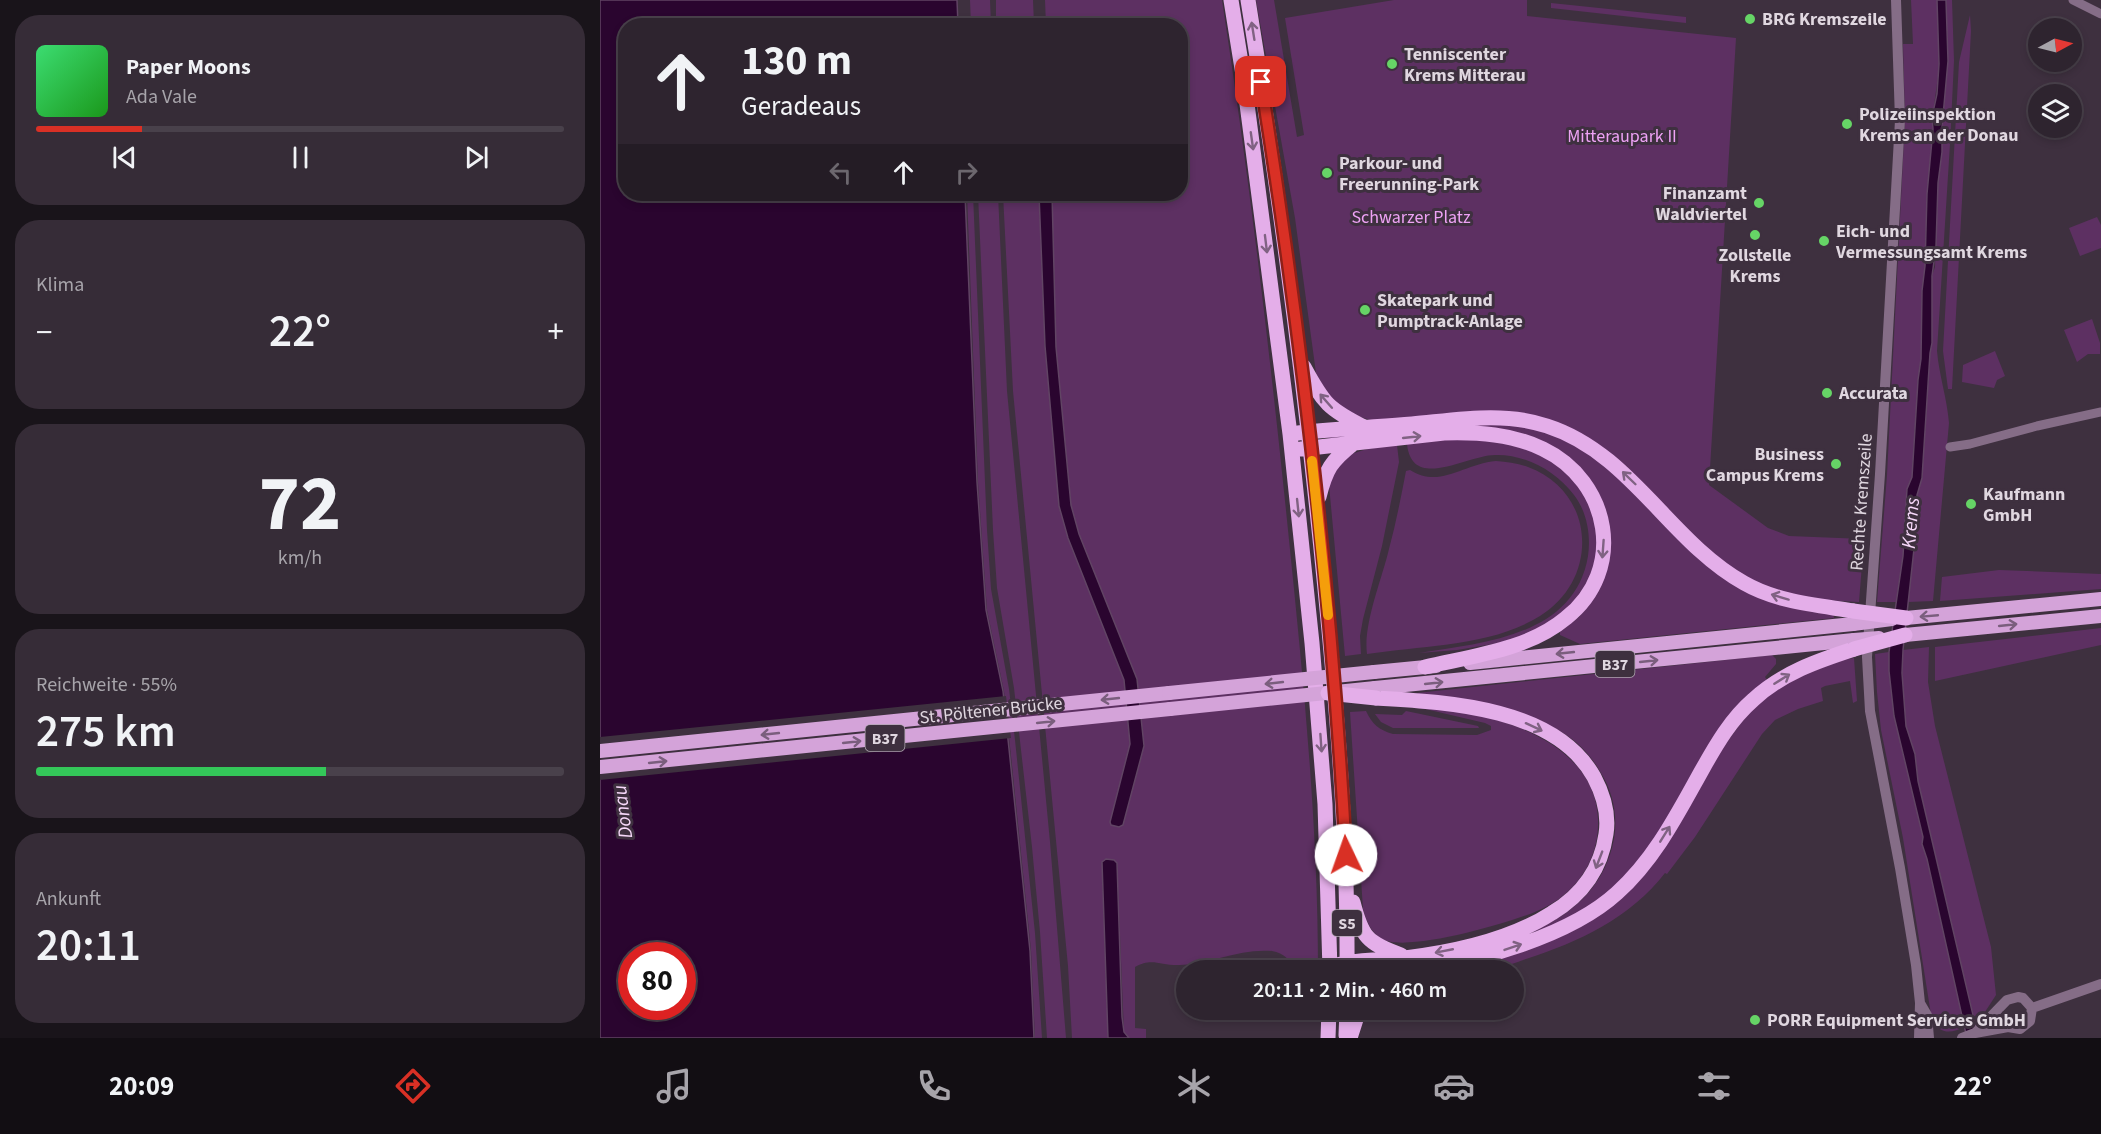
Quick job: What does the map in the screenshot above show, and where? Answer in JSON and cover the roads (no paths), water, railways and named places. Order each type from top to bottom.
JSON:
[{"type":"highway","points":[[1231,0],[1244,81],[1291,442],[1366,428],[1494,418],[1527,421],[1565,432],[1607,458],[1635,483],[1700,551],[1745,584],[1786,599],[1853,618],[1906,618]]},
{"type":"highway","points":[[1248,0],[1287,252],[1317,506]]},
{"type":"highway","points":[[1300,360],[1317,391],[1330,407],[1366,428]]},
{"type":"highway","points":[[1309,440],[1354,443],[1456,433],[1489,434],[1519,440],[1544,449],[1569,466],[1583,480],[1594,497],[1600,514],[1604,550],[1600,568],[1587,596],[1569,616],[1544,633],[1527,641],[1425,667]]},
{"type":"highway","name":"S5","points":[[1291,442],[1312,643],[1326,815],[1330,960]]},
{"type":"highway","points":[[1317,506],[1328,468],[1354,443]]},
{"type":"highway","name":"S5","points":[[1317,506],[1341,773],[1347,875],[1347,960]]},
{"type":"highway","points":[[1467,960],[1506,950],[1553,932],[1616,895],[1648,860],[1723,736],[1752,700],[1783,677],[1854,645],[1905,635]]},
{"type":"highway","points":[[1328,693],[1376,693],[1450,703],[1504,715],[1552,735],[1578,756],[1590,770],[1598,785],[1606,812],[1607,830],[1604,849],[1597,867],[1582,889],[1563,907],[1539,921],[1492,939],[1423,960]]},
{"type":"highway","points":[[1347,875],[1358,922],[1364,934],[1377,946],[1403,960]]},
{"type":"highway","points":[[1328,1038],[1329,1020]]},
{"type":"highway","points":[[1347,1020],[1348,1038]]},
{"type":"highway","points":[[1348,1038],[1355,1020]]},
{"type":"main road","points":[[1906,618],[2101,600]]},
{"type":"main road","points":[[1905,635],[2101,616]]},
{"type":"main road","name":"B37","points":[[1425,667],[1853,618]]},
{"type":"main road","name":"B37","points":[[1376,693],[1854,645]]},
{"type":"main road","name":"St. Pöltener Brücke","points":[[600,751],[1425,667]]},
{"type":"main road","name":"St. Pöltener Brücke","points":[[600,767],[1328,693]]},
{"type":"street","name":"Rechte Kremszeile","points":[[1896,0],[1900,85],[1899,140],[1881,474],[1867,657],[1870,711],[1916,965],[1920,1003],[1919,1038]]},
{"type":"street","points":[[2073,0],[2101,14]]},
{"type":"street","points":[[1950,447],[2101,412]]},
{"type":"street","points":[[2032,1008],[2101,984]]},
{"type":"street","points":[[1962,1038],[2003,1027],[2020,1033],[2030,1021],[2032,1008],[2028,1002],[2018,997],[2007,999],[1975,1033]]},
{"type":"street","name":"Rechte Kremszeile","points":[[1920,1003],[1927,1015],[1929,1038]]},
{"type":"street","points":[[2000,1009],[2003,1027]]},
{"type":"street","points":[[1975,1033],[1992,1038]]},
{"type":"water","name":"Donau","points":[[600,0],[957,0],[958,18],[618,18],[618,201],[965,201],[977,482],[986,610],[1003,691],[1030,951],[1034,1038],[600,1038]]},
{"type":"water","name":"Krems","points":[[1937,0],[1946,0],[1948,61],[1932,276],[1932,343],[1922,478],[1917,495],[1918,512],[1902,673],[1906,726],[1915,754],[1918,781],[1977,1032],[1966,1034],[1894,716],[1889,671],[1889,652],[1903,556],[1907,489],[1912,477],[1921,359],[1927,194],[1932,117],[1937,94],[1939,64]]},
{"type":"water","points":[[1039,201],[1052,201],[1056,347],[1071,505],[1079,534],[1137,679],[1144,746],[1123,825],[1119,827],[1111,825],[1110,822],[1130,744],[1124,680],[1068,538],[1059,506],[1045,346]]},
{"type":"water","points":[[1106,859],[1117,863],[1122,1017],[1124,1032],[1129,1038],[1108,1038],[1102,862]]},
{"type":"place","name":"BRG Kremszeile","points":[[1750,19]]},
{"type":"place","name":"Tenniscenter Krems Mitterau","points":[[1392,64]]},
{"type":"place","name":"Polizeiinspektion Krems an der Donau","points":[[1847,124]]},
{"type":"place","name":"Parkour- und Freerunning-Park","points":[[1327,173]]},
{"type":"place","name":"Finanzamt Waldviertel","points":[[1759,203]]},
{"type":"place","name":"Zollstelle Krems","points":[[1755,235]]},
{"type":"place","name":"Eich- und Vermessungsamt Krems","points":[[1824,241]]},
{"type":"place","name":"Skatepark und Pumptrack-Anlage","points":[[1365,310]]},
{"type":"place","name":"Accurata","points":[[1827,393]]},
{"type":"place","name":"Business Campus Krems","points":[[1836,464]]},
{"type":"place","name":"Kaufmann GmbH","points":[[1971,504]]},
{"type":"place","name":"PORR Equipment Services GmbH","points":[[1755,1020]]},
{"type":"park label","name":"Mitteraupark II","points":[[1622,136]]},
{"type":"park label","name":"Schwarzer Platz","points":[[1411,217]]}]
